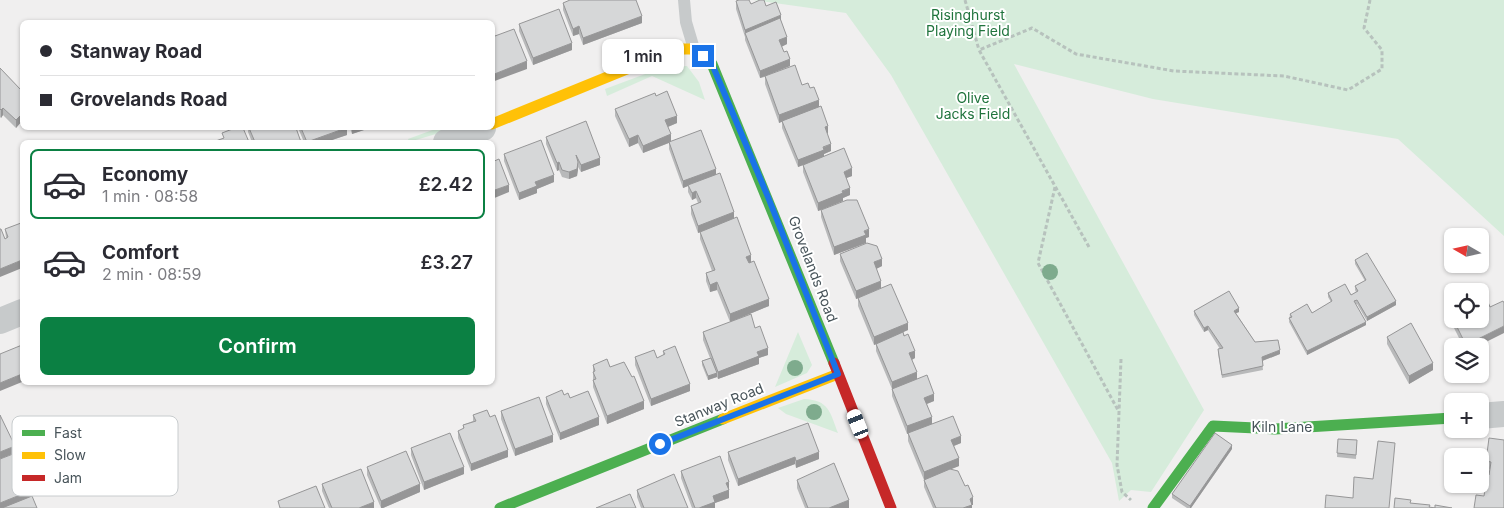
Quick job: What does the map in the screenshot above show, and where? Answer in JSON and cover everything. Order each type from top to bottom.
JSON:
[{"type":"street","points":[[495,123],[676,49],[694,49]]},
{"type":"street","name":"Grovelands Road","points":[[694,49],[712,64],[768,197],[891,508]]},
{"type":"street","points":[[451,140],[478,130]]},
{"type":"street","points":[[0,321],[20,313]]},
{"type":"street","name":"Stanway Road","points":[[500,508],[838,374]]},
{"type":"street","points":[[1489,415],[1504,414]]},
{"type":"street","name":"Kiln Lane","points":[[1153,508],[1213,426],[1275,429],[1444,418]]},
{"type":"lane","points":[[684,0],[686,22],[694,49]]},
{"type":"path","points":[[965,0],[979,50],[1089,247]]},
{"type":"path","points":[[979,50],[1032,28],[1076,54],[1174,71],[1284,76],[1348,90],[1382,69],[1382,50],[1364,28],[1370,0]]},
{"type":"path","points":[[1055,187],[1038,263],[1119,412]]},
{"type":"path","points":[[1121,359],[1117,464],[1122,492],[1134,503]]},
{"type":"green space","points":[[753,0],[1504,0],[1504,236],[1398,139],[1153,99],[1014,64],[1204,410],[1151,492],[1131,490],[1119,501],[1112,463],[891,75],[846,13]]},
{"type":"green space","points":[[687,66],[699,82],[705,100],[652,76],[607,96],[605,89],[664,67]]},
{"type":"green space","points":[[433,130],[446,131],[416,140],[408,139]]},
{"type":"green space","points":[[798,332],[812,365],[807,373],[775,387]]},
{"type":"green space","points":[[804,399],[819,402],[827,408],[838,433],[786,414],[778,408]]},
{"type":"building","points":[[570,0],[636,0],[642,16],[583,38],[579,26],[573,29],[563,3]]},
{"type":"building","points":[[749,0],[751,4],[764,0],[766,6],[776,2],[781,15],[745,30],[736,1]]},
{"type":"building","points":[[559,9],[572,43],[533,58],[519,24]]},
{"type":"building","points":[[780,18],[787,37],[779,40],[784,52],[787,51],[790,59],[760,71],[745,33]]},
{"type":"building","points":[[514,29],[527,61],[495,74],[495,36]]},
{"type":"building","points":[[795,65],[802,85],[808,83],[810,88],[814,87],[819,100],[779,115],[765,76]]},
{"type":"building","points":[[0,68],[20,89],[20,116],[16,120],[3,108],[0,109]]},
{"type":"building","points":[[667,91],[677,116],[665,120],[671,134],[643,146],[638,135],[629,139],[615,109],[655,93],[656,96]]},
{"type":"building","points":[[821,106],[828,126],[825,127],[831,144],[823,147],[824,150],[798,160],[782,121]]},
{"type":"building","points":[[586,121],[600,158],[581,165],[576,155],[577,169],[569,172],[562,170],[546,137]]},
{"type":"building","points":[[230,130],[244,130],[248,140],[218,140],[224,138],[222,133]]},
{"type":"building","points":[[250,130],[297,130],[300,140],[254,140]]},
{"type":"building","points":[[302,130],[340,130],[313,140],[306,140]]},
{"type":"building","points":[[701,130],[716,169],[683,181],[669,142]]},
{"type":"building","points":[[541,140],[554,175],[535,182],[537,186],[519,193],[504,154]]},
{"type":"building","points":[[844,148],[852,168],[844,172],[850,188],[842,191],[843,193],[818,203],[803,165]]},
{"type":"building","points":[[499,159],[509,185],[495,190],[495,161]]},
{"type":"building","points":[[720,173],[734,212],[698,226],[691,206],[701,202],[696,191],[692,193],[688,185]]},
{"type":"building","points":[[847,200],[857,200],[869,229],[864,231],[866,235],[834,247],[821,210]]},
{"type":"building","points":[[737,217],[751,255],[746,257],[749,263],[754,261],[769,299],[730,314],[717,282],[710,285],[706,273],[715,270],[700,232]]},
{"type":"building","points":[[20,223],[20,261],[0,269],[0,229],[5,239],[8,237],[5,229]]},
{"type":"building","points":[[867,243],[877,246],[882,259],[874,262],[881,281],[856,291],[840,254]]},
{"type":"building","points":[[1367,253],[1396,301],[1367,317],[1357,300],[1354,301],[1366,322],[1307,351],[1289,318],[1292,317],[1290,314],[1307,304],[1312,313],[1332,301],[1328,293],[1345,284],[1351,295],[1358,291],[1355,286],[1366,280],[1355,260]]},
{"type":"building","points":[[891,284],[908,323],[874,337],[858,298]]},
{"type":"building","points":[[1229,291],[1239,308],[1234,311],[1255,342],[1278,340],[1280,350],[1262,357],[1263,366],[1222,375],[1218,349],[1223,348],[1208,326],[1204,328],[1194,311]]},
{"type":"building","points":[[1503,301],[1504,326],[1480,338],[1462,338],[1458,328],[1489,328],[1489,304],[1490,307]]},
{"type":"building","points":[[751,314],[755,328],[760,326],[768,348],[757,352],[759,356],[718,372],[703,332]]},
{"type":"building","points":[[1411,323],[1433,363],[1409,376],[1387,337]]},
{"type":"building","points":[[903,332],[904,336],[908,334],[915,351],[909,353],[917,372],[892,382],[876,344]]},
{"type":"building","points":[[20,346],[20,375],[0,383],[0,354]]},
{"type":"building","points":[[675,346],[690,384],[651,399],[635,357],[654,350],[657,358],[665,354],[663,351]]},
{"type":"building","points":[[711,358],[717,373],[708,376],[702,361]]},
{"type":"building","points":[[607,359],[610,367],[624,362],[632,377],[634,376],[644,401],[607,416],[593,380],[596,379],[593,365]]},
{"type":"building","points":[[927,375],[934,394],[924,398],[932,417],[907,426],[892,389]]},
{"type":"building","points":[[562,390],[564,395],[568,393],[570,398],[588,391],[599,417],[560,433],[546,397]]},
{"type":"building","points":[[539,397],[553,435],[515,449],[501,411]]},
{"type":"building","points":[[487,410],[490,417],[495,415],[508,450],[471,464],[458,431],[464,428],[463,425],[476,421],[473,415]]},
{"type":"building","points":[[0,415],[12,440],[12,447],[0,452]]},
{"type":"building","points":[[953,416],[961,436],[951,440],[959,458],[924,472],[908,433]]},
{"type":"building","points":[[808,423],[819,452],[796,461],[795,457],[738,479],[728,452]]},
{"type":"building","points":[[450,433],[464,467],[424,482],[411,448]]},
{"type":"building","points":[[1215,433],[1232,445],[1190,506],[1172,494]]},
{"type":"building","points":[[1489,438],[1504,440],[1504,508],[1474,508],[1476,495],[1484,496],[1484,493],[1489,493],[1491,462],[1489,462]]},
{"type":"building","points":[[1338,439],[1357,440],[1356,455],[1337,453]]},
{"type":"building","points":[[1378,441],[1395,443],[1389,508],[1325,508],[1326,495],[1353,498],[1354,477],[1373,479]]},
{"type":"building","points":[[406,451],[420,484],[381,501],[367,467]]},
{"type":"building","points":[[12,454],[12,496],[18,496],[0,503],[0,459]]},
{"type":"building","points":[[720,456],[729,482],[726,483],[729,490],[713,496],[715,502],[695,508],[681,471]]},
{"type":"building","points":[[834,463],[849,500],[829,508],[808,508],[797,480]]},
{"type":"building","points":[[361,469],[374,502],[359,508],[332,508],[322,484]]},
{"type":"building","points":[[950,469],[958,471],[965,486],[968,485],[973,497],[970,499],[972,505],[963,508],[936,508],[924,480]]},
{"type":"building","points":[[674,474],[688,508],[644,508],[637,490]]},
{"type":"building","points":[[316,486],[325,508],[280,508],[278,501]]},
{"type":"building","points":[[630,494],[636,508],[596,508]]},
{"type":"building","points":[[32,496],[37,508],[2,508]]},
{"type":"building","points":[[1395,498],[1411,500],[1410,503],[1430,505],[1429,507],[1435,508],[1394,508]]},
{"type":"building","points":[[1435,505],[1452,508],[1435,508]]},
{"type":"traffic: fast","points":[[702,56],[712,64],[834,363]]},
{"type":"traffic: fast","points":[[1153,508],[1213,426],[1275,429],[1444,418]]},
{"type":"traffic: fast","points":[[500,508],[723,419]]},
{"type":"traffic: slow","points":[[495,123],[676,49],[694,49],[702,56]]},
{"type":"traffic: slow","points":[[723,419],[838,374]]},
{"type":"traffic: jam","points":[[834,363],[891,508]]},
{"type":"route","points":[[660,444],[838,374],[768,197],[712,64],[703,56]]},
{"type":"park label","name":"Risinghurst Playing Field","points":[[968,24]]},
{"type":"park label","name":"Olive Jacks Field","points":[[973,106]]}]
